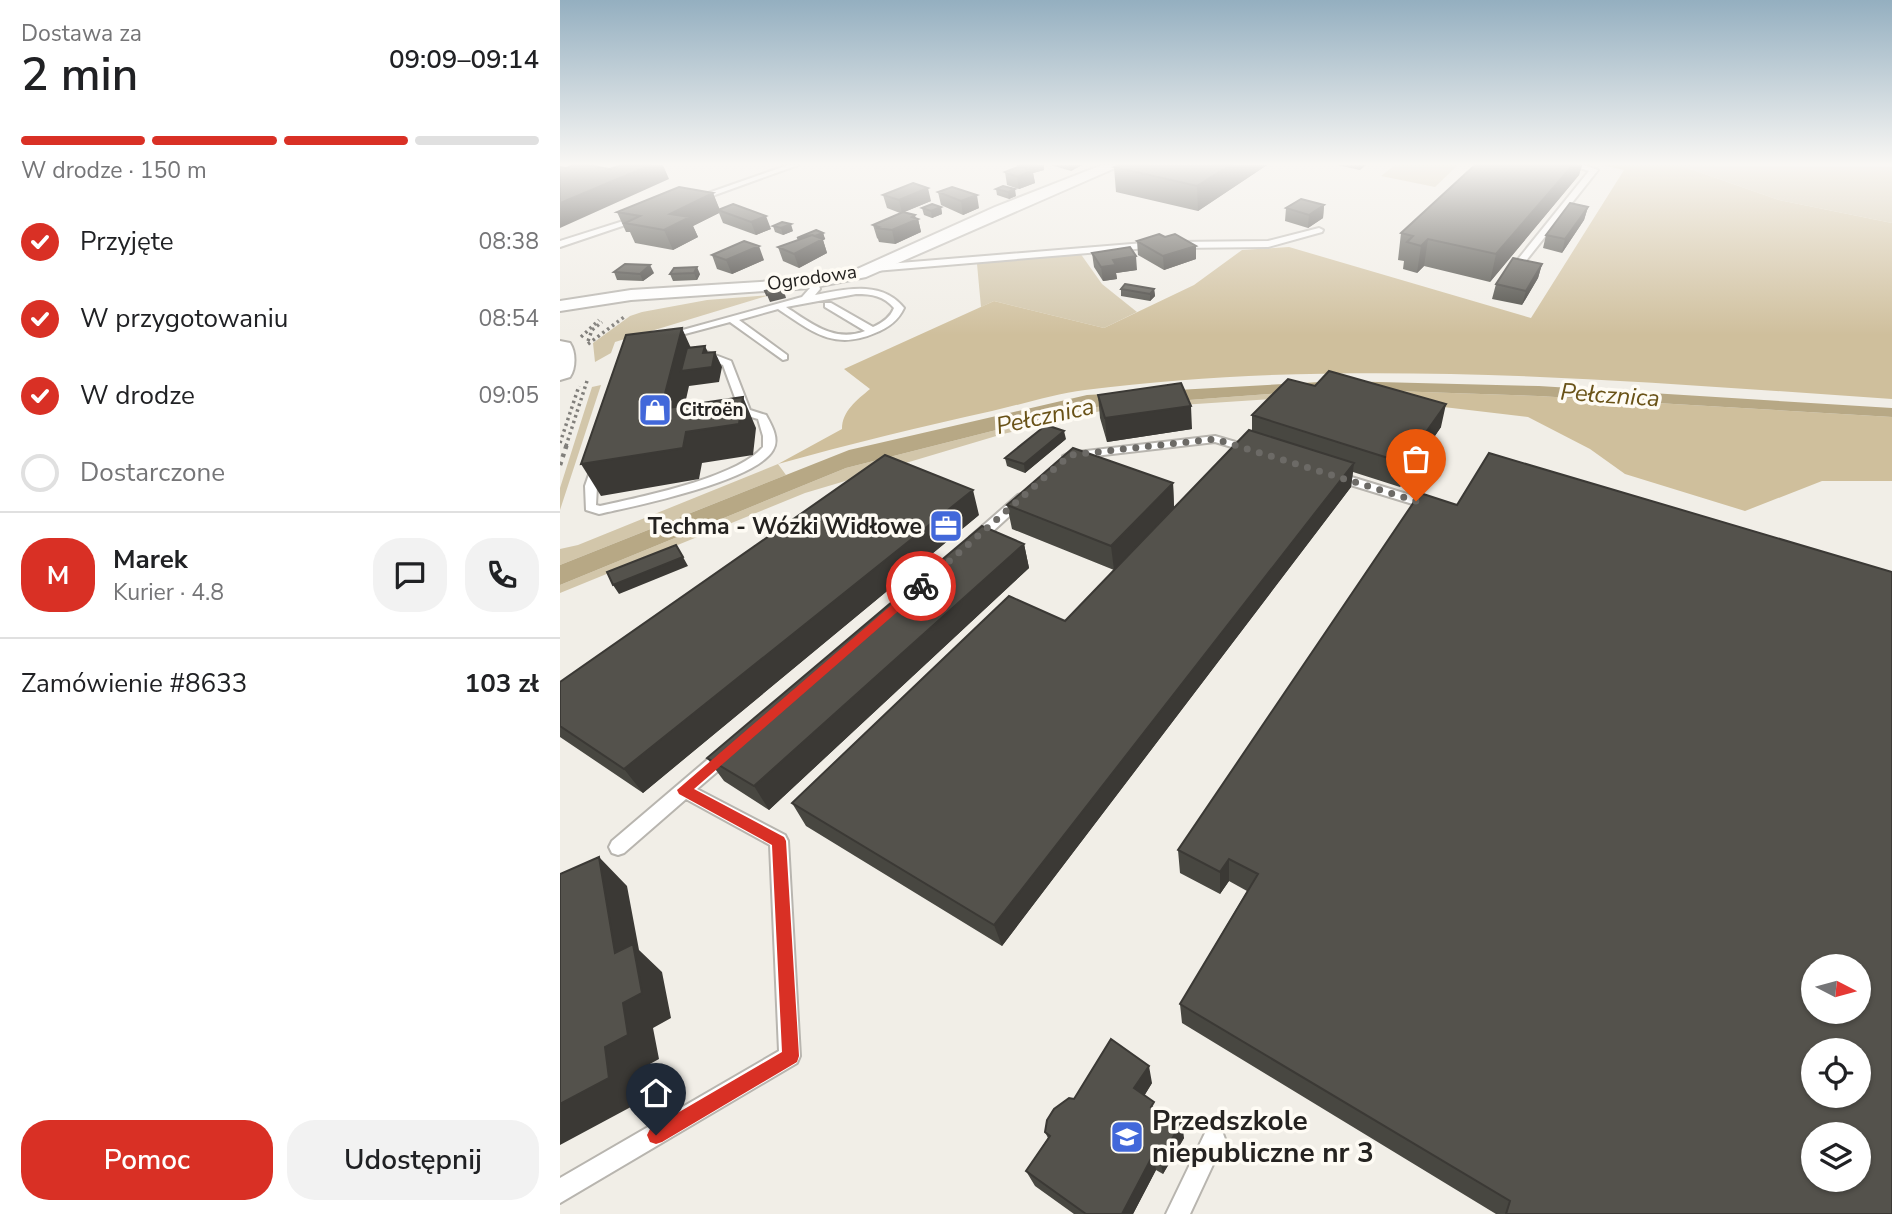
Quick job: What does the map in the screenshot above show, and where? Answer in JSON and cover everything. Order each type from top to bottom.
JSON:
[{"type":"main road","points":[[560,349],[560,371]]},
{"type":"street","name":"Ogrodowa","points":[[560,306],[620,296],[814,281],[875,268],[976,222]]},
{"type":"street","name":"Ogrodowa","points":[[560,325],[698,292]]},
{"type":"lane","points":[[560,244],[631,222]]},
{"type":"lane","points":[[1518,265],[1553,222]]},
{"type":"lane","points":[[875,268],[1128,245],[1268,244],[1319,230]]},
{"type":"lane","points":[[805,299],[815,289],[814,281]]},
{"type":"lane","points":[[653,340],[732,318],[805,299],[860,291],[892,299],[899,308],[897,315],[872,331],[842,341],[830,338],[779,306]]},
{"type":"lane","points":[[828,305],[872,331]]},
{"type":"lane","points":[[732,318],[783,357]]},
{"type":"lane","points":[[603,448],[591,486],[590,507],[599,510],[720,477],[764,456],[769,447],[767,427],[762,417],[745,412],[727,363],[706,353],[690,352]]},
{"type":"lane","points":[[1060,464],[1070,455],[1215,439],[1265,454]]},
{"type":"lane","points":[[1315,470],[1416,501]]},
{"type":"lane","points":[[963,550],[1032,489]]},
{"type":"lane","points":[[618,847],[736,745]]},
{"type":"lane","points":[[560,1191],[790,1056],[779,841],[684,790]]},
{"type":"lane","points":[[1178,1214],[1214,1139]]},
{"type":"shaded area","points":[[1592,222],[1892,223],[1892,399],[1488,375],[1387,373],[1186,380],[1062,394],[778,464],[842,429],[847,411],[870,389],[844,369],[994,301],[1104,328],[1194,285],[1242,250],[1289,247],[1531,318]]},
{"type":"shaded area","points":[[1080,253],[1102,284],[1137,312],[1104,328],[994,301],[981,307],[977,264]]},
{"type":"shaded area","points":[[770,295],[615,342],[611,353],[595,362],[593,343],[630,316],[707,300]]},
{"type":"shaded area","points":[[601,385],[560,510],[560,488],[592,387]]},
{"type":"shaded area","points":[[1333,389],[1287,398],[1105,410],[1003,434],[805,493],[560,593],[560,585],[846,468],[1083,408]]},
{"type":"shaded area","points":[[1333,389],[1538,396],[1892,417],[1892,481],[1822,481],[1745,511],[1625,474],[1590,449],[1528,417],[1325,393]]},
{"type":"shaded area","points":[[778,464],[786,475],[560,565],[560,549],[578,545]]},
{"type":"water","name":"Pełcznica","points":[[1339,381],[1539,386],[1892,408],[1892,417],[1538,396],[1333,389],[1083,408],[846,468],[560,585],[560,565],[849,450],[1087,395]]},
{"type":"building","points":[[628,222],[681,222],[664,230],[625,223]]},
{"type":"building","points":[[782,222],[791,224],[781,228],[773,226]]},
{"type":"building","points":[[881,222],[912,222],[892,230],[876,228],[879,227],[873,225]]},
{"type":"building","points":[[1413,222],[1524,222],[1496,254],[1428,239],[1421,246],[1407,242],[1413,236],[1401,233]]},
{"type":"building","points":[[1556,222],[1577,222],[1565,239],[1546,235]]},
{"type":"building","points":[[816,230],[823,233],[797,238]]},
{"type":"building","points":[[1159,234],[1165,237],[1175,234],[1196,246],[1163,256],[1137,241]]},
{"type":"building","points":[[812,235],[823,239],[794,254],[778,247]]},
{"type":"building","points":[[744,241],[759,246],[726,260],[712,255]]},
{"type":"building","points":[[1130,247],[1136,256],[1113,260],[1116,265],[1101,267],[1092,253]]},
{"type":"building","points":[[1513,258],[1542,264],[1526,291],[1496,284]]},
{"type":"building","points":[[625,264],[650,265],[640,274],[614,272]]},
{"type":"building","points":[[697,267],[694,273],[670,274],[674,268]]},
{"type":"building","points":[[1125,284],[1154,289],[1150,294],[1121,289]]},
{"type":"building","points":[[781,287],[784,291],[767,295],[765,291]]},
{"type":"building","points":[[682,328],[661,409],[743,397],[739,424],[686,432],[683,448],[581,464],[626,335]]},
{"type":"building","points":[[705,346],[703,353],[715,352],[712,367],[681,371],[687,348]]},
{"type":"building","points":[[1329,371],[1446,404],[1404,463],[1252,415],[1288,379],[1315,386]]},
{"type":"building","points":[[1181,383],[1191,406],[1105,418],[1098,395]]},
{"type":"building","points":[[1046,425],[1064,431],[1024,464],[1005,458]]},
{"type":"building","points":[[1249,430],[1354,463],[994,925],[792,803],[1009,596],[1065,621]]},
{"type":"building","points":[[1073,448],[1173,483],[1111,546],[1007,505]]},
{"type":"building","points":[[1489,453],[1892,572],[1892,1214],[1506,1214],[1510,1201],[1180,1004],[1258,874],[1229,859],[1220,872],[1178,850],[1420,493],[1457,505]]},
{"type":"building","points":[[885,455],[973,490],[624,769],[560,726],[560,682]]},
{"type":"building","points":[[982,526],[1024,544],[754,786],[707,758]]},
{"type":"building","points":[[676,545],[683,557],[613,585],[607,572]]},
{"type":"building","points":[[599,857],[615,953],[633,944],[642,993],[623,1003],[628,1035],[605,1047],[609,1078],[560,1104],[560,874]]},
{"type":"building","points":[[1111,1039],[1149,1066],[1134,1088],[1154,1102],[1151,1107],[1182,1122],[1160,1159],[1153,1155],[1122,1214],[1086,1214],[1026,1171],[1050,1136],[1045,1132],[1047,1120],[1054,1109],[1069,1098],[1074,1099]]},
{"type":"way so far","points":[[921,586],[1070,455],[1215,439],[1416,501]]},
{"type":"place","name":"Citroën","points":[[655,410]]},
{"type":"place","name":"Techma - Wózki Widłowe","points":[[946,526]]},
{"type":"place","name":"Przedszkole niepubliczne nr 3","points":[[1127,1137]]},
{"type":"route","points":[[656,1135],[790,1056],[779,841],[684,790],[921,586]]}]
